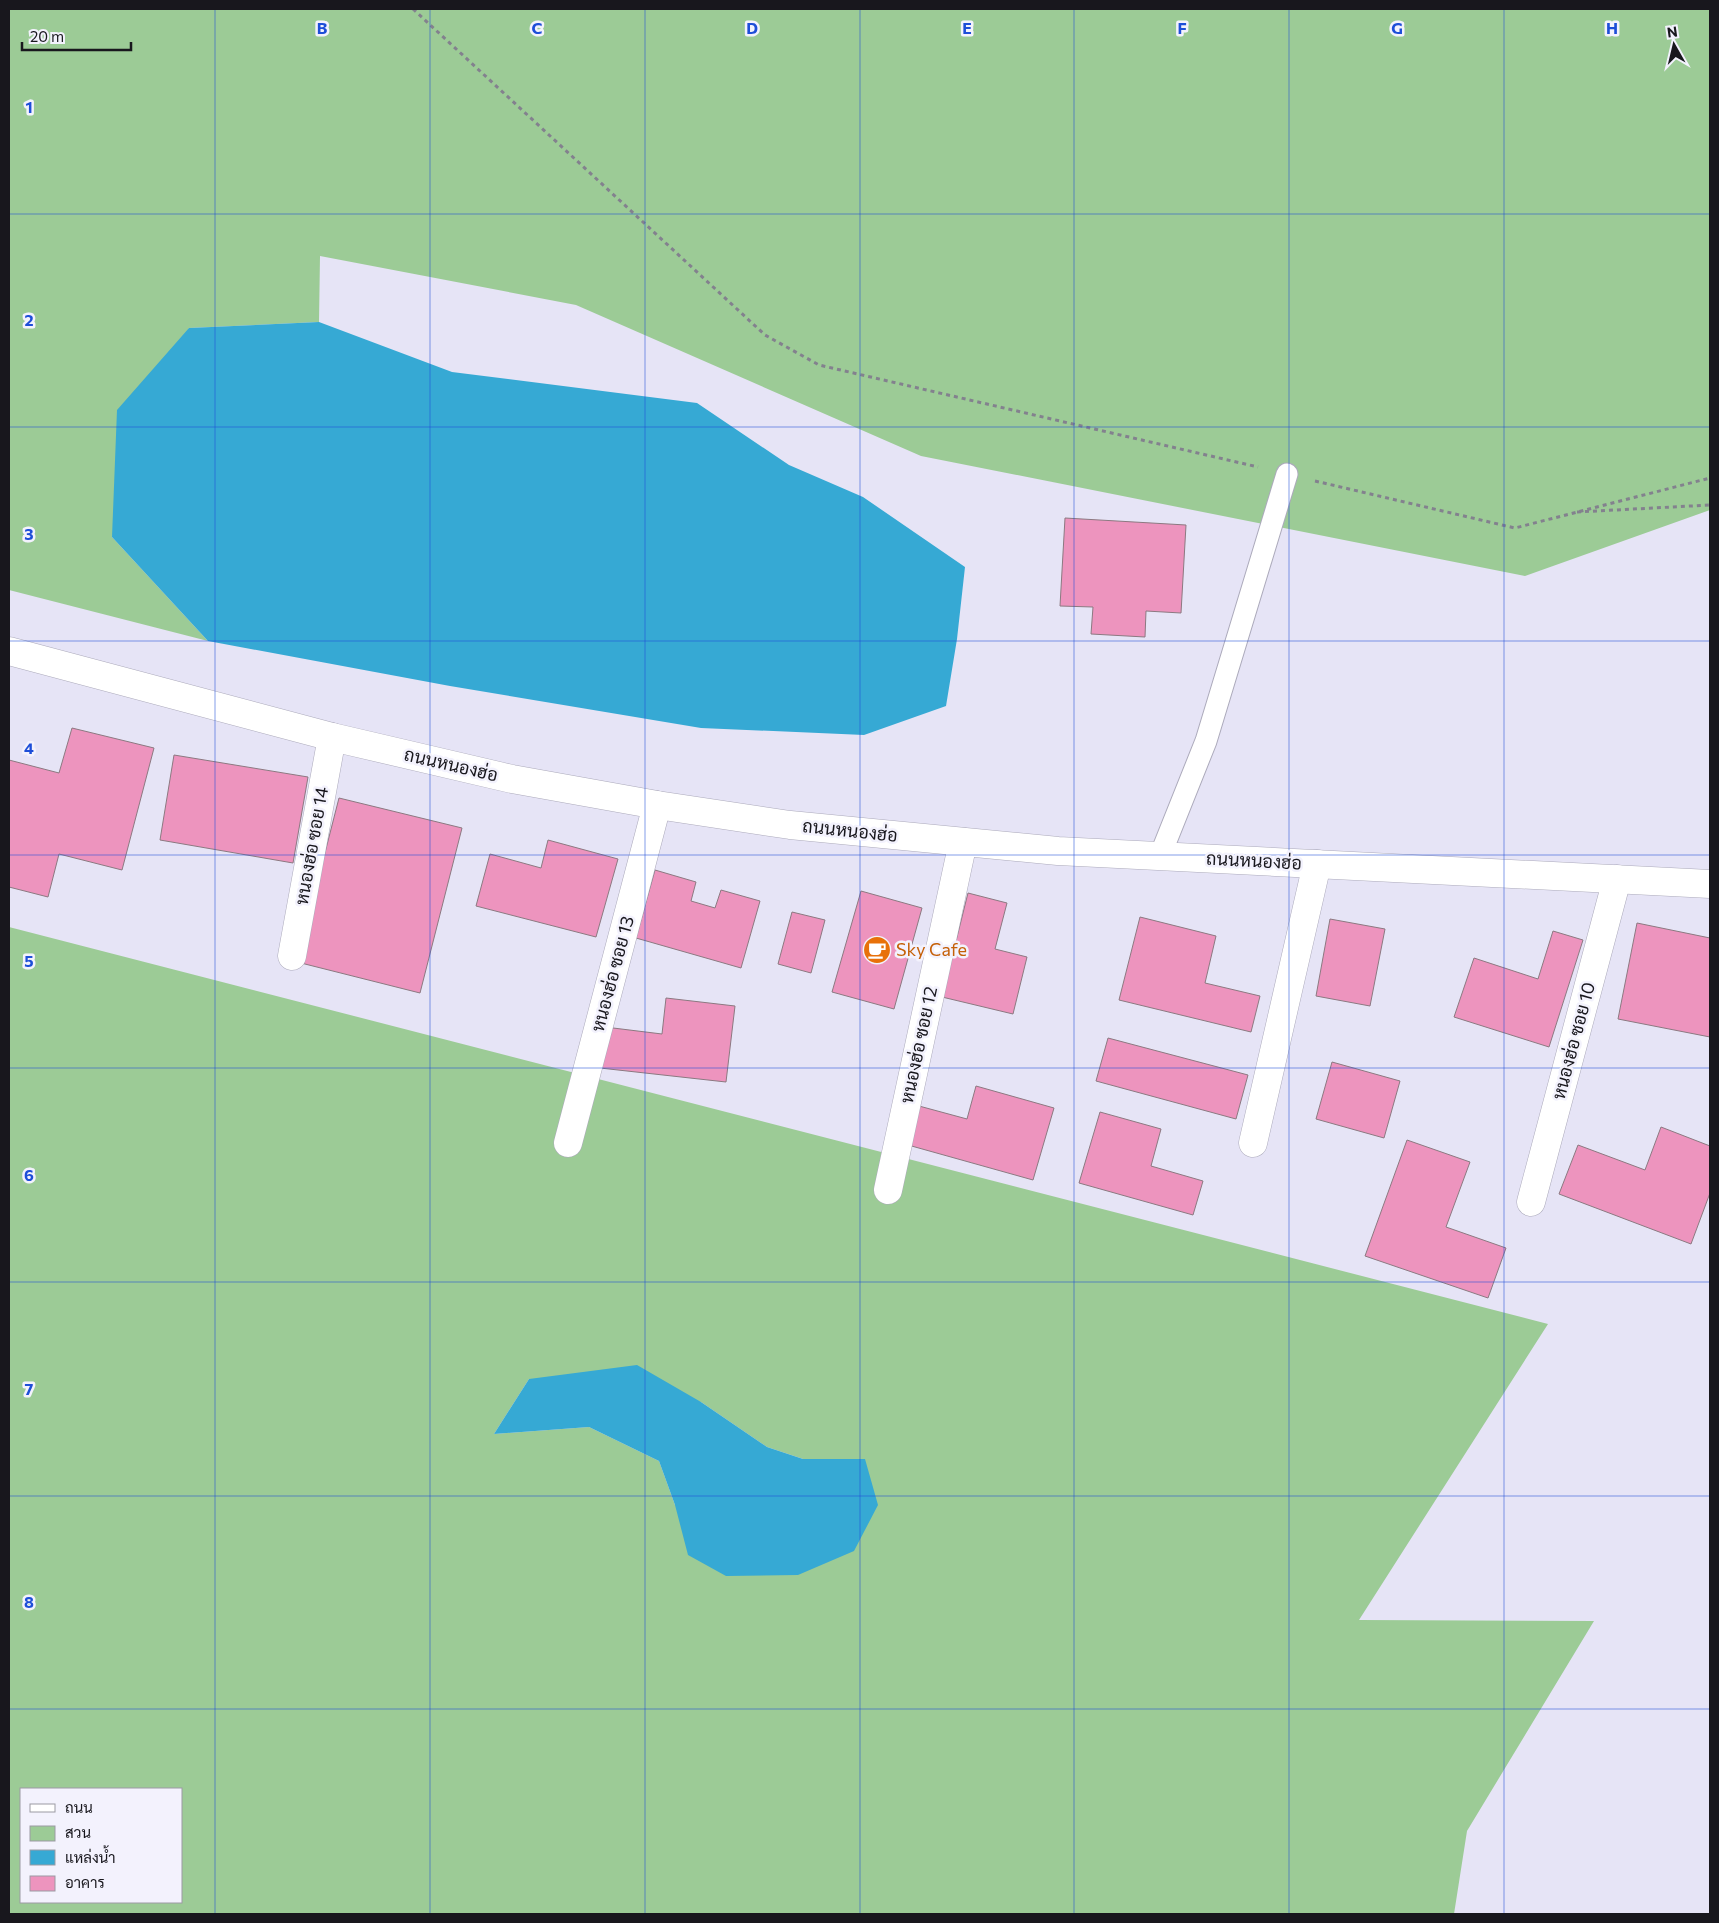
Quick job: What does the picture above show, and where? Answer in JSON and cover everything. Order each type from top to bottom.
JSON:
[{"type":"main road","name":"ถนนหนองฮ่อ","points":[[9,651],[332,737],[512,779],[657,805],[790,825],[1058,851],[1710,884]]},
{"type":"main road","name":"หนองฮ่อ ซอย 14","points":[[292,956],[332,737]]},
{"type":"main road","name":"หนองฮ่อ ซอย 13","points":[[568,1143],[657,805]]},
{"type":"main road","name":"หนองฮ่อ ซอย 12","points":[[888,1190],[963,842]]},
{"type":"main road","points":[[1253,1143],[1317,864]]},
{"type":"main road","name":"หนองฮ่อ ซอย 10","points":[[1531,1202],[1617,880]]},
{"type":"lane","points":[[1160,856],[1206,741],[1288,474]]},
{"type":"path","points":[[413,9],[765,335],[819,365],[1515,528],[1710,478]]},
{"type":"path","points":[[1569,513],[1710,505]]},
{"type":"green space","points":[[9,9],[1710,9],[1710,510],[1525,576],[921,456],[576,305],[320,256],[319,322],[189,328],[112,537],[208,641],[9,590]]},
{"type":"green space","points":[[9,927],[1548,1324],[1359,1620],[1594,1621],[1467,1831],[1454,1914],[9,1914]],"holes":[[[529,1379],[701,1402],[767,1447],[803,1459],[865,1459],[675,1505],[659,1461],[589,1427],[494,1434]]]},
{"type":"water","points":[[319,322],[452,372],[697,403],[789,465],[863,497],[965,567],[957,639],[946,706],[864,735],[701,728],[450,686],[208,641],[112,537],[117,410],[189,328]]},
{"type":"water","points":[[637,1365],[701,1402],[767,1447],[803,1459],[865,1459],[878,1505],[854,1551],[798,1575],[726,1576],[688,1555],[675,1505],[659,1461],[589,1427],[494,1434],[529,1379]]},
{"type":"building","points":[[1065,518],[1186,525],[1181,613],[1146,611],[1145,637],[1091,634],[1093,607],[1060,606]]},
{"type":"building","points":[[72,728],[154,748],[122,870],[59,854],[48,897],[9,887],[9,760],[59,773]]},
{"type":"building","points":[[174,755],[308,777],[293,863],[160,840]]},
{"type":"building","points":[[339,798],[462,828],[420,993],[297,962]]},
{"type":"building","points":[[548,840],[618,859],[596,937],[476,906],[490,854],[541,868]]},
{"type":"building","points":[[655,870],[696,882],[691,901],[715,908],[721,890],[760,901],[741,968],[636,938]]},
{"type":"building","name":"Sky Cafe","points":[[861,891],[922,908],[894,1009],[832,992]]},
{"type":"building","points":[[968,893],[1007,903],[995,949],[1027,957],[1013,1014],[942,997]]},
{"type":"building","points":[[792,912],[825,920],[811,973],[778,964]]},
{"type":"building","points":[[1140,917],[1216,936],[1205,983],[1260,996],[1251,1032],[1119,1000]]},
{"type":"building","points":[[1330,919],[1385,929],[1370,1006],[1316,996]]},
{"type":"building","points":[[1637,923],[1710,938],[1710,1037],[1618,1019]]},
{"type":"building","points":[[1553,931],[1583,940],[1549,1047],[1454,1017],[1474,958],[1538,979]]},
{"type":"building","points":[[666,998],[735,1006],[726,1082],[600,1068],[605,1027],[662,1034]]},
{"type":"building","points":[[1108,1038],[1248,1075],[1236,1119],[1096,1081]]},
{"type":"building","points":[[1332,1062],[1400,1081],[1384,1138],[1316,1119]]},
{"type":"building","points":[[976,1086],[1054,1108],[1033,1180],[908,1145],[919,1106],[967,1119]]},
{"type":"building","points":[[1100,1112],[1161,1129],[1151,1166],[1203,1181],[1193,1215],[1079,1183]]},
{"type":"building","points":[[1661,1127],[1710,1146],[1710,1193],[1691,1244],[1559,1194],[1578,1145],[1645,1170]]},
{"type":"building","points":[[1407,1140],[1470,1162],[1446,1227],[1506,1248],[1488,1298],[1365,1256]]},
{"type":"place","name":"Sky Cafe","points":[[877,950]]}]
